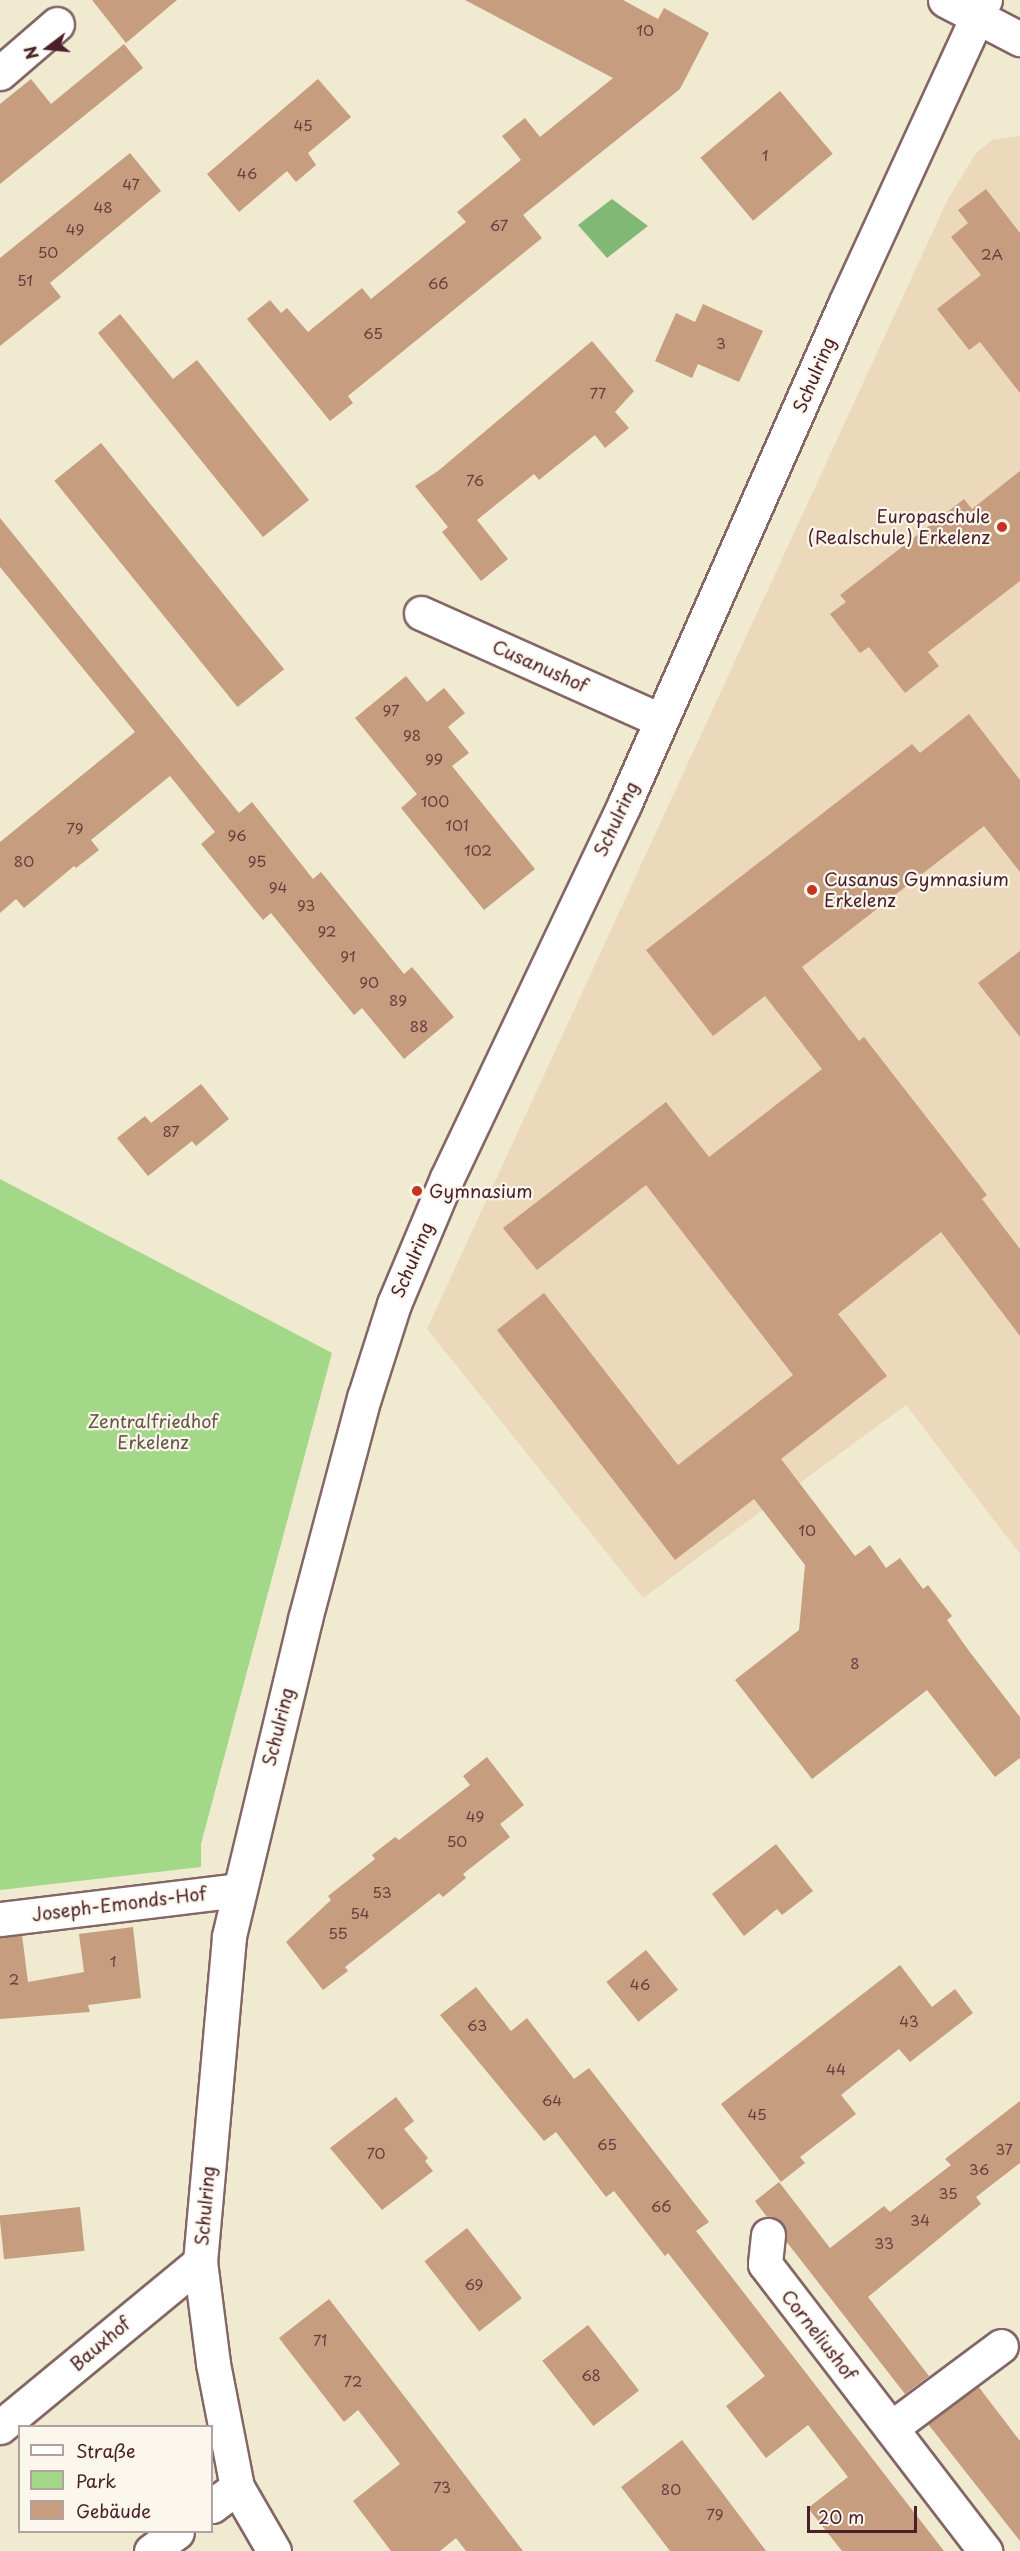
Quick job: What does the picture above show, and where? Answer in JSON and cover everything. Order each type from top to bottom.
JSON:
[{"type":"street","points":[[945,0],[981,8],[1020,39]]},
{"type":"street","name":"Schulring","points":[[274,2551],[237,2487],[213,2363],[200,2262],[229,1935],[310,1597],[364,1398],[394,1304],[447,1178],[624,805],[660,720],[981,8]]},
{"type":"street","points":[[0,73],[57,24]]},
{"type":"street","name":"Cusanushof","points":[[421,613],[660,720]]},
{"type":"street","name":"Joseph-Emonds-Hof","points":[[0,1919],[238,1890]]},
{"type":"street","name":"Corneliushof","points":[[768,2235],[765,2264],[985,2551]]},
{"type":"street","name":"Bauxhof","points":[[0,2427],[200,2262]]},
{"type":"street","points":[[891,2428],[1001,2346]]},
{"type":"street","points":[[213,2505],[237,2487]]},
{"type":"street","points":[[151,2551],[176,2533]]},
{"type":"shaded area","points":[[1020,136],[1020,1554],[906,1405],[643,1598],[427,1329],[948,199],[976,153],[992,140]]},
{"type":"green space","points":[[612,199],[648,226],[607,258],[578,225]]},
{"type":"green space","name":"Zentralfriedhof Erkelenz","points":[[0,1179],[332,1353],[201,1844],[201,1867],[0,1890]]},
{"type":"building","points":[[92,0],[177,0],[126,43]]},
{"type":"building","points":[[465,0],[623,0],[658,19],[664,8],[709,33],[680,89],[523,215],[542,238],[348,396],[353,403],[330,421],[247,319],[270,300],[281,313],[287,308],[308,332],[362,288],[371,299],[466,222],[457,212],[521,160],[502,136],[525,118],[540,137],[613,78]]},
{"type":"building","points":[[124,44],[143,68],[0,184],[0,104],[31,79],[51,104]]},
{"type":"building","points":[[318,79],[351,117],[308,153],[316,165],[296,182],[287,171],[239,212],[207,174]]},
{"type":"building","points":[[780,91],[833,154],[753,221],[700,158]]},
{"type":"building","points":[[130,153],[161,191],[50,283],[61,297],[0,346],[0,258]]},
{"type":"building","points":[[986,189],[1020,233],[1020,393],[980,342],[969,350],[937,309],[981,275],[951,237],[968,223],[958,210]]},
{"type":"building","points":[[703,304],[763,331],[739,382],[698,364],[692,378],[655,361],[676,313],[695,322]]},
{"type":"building","points":[[120,314],[173,379],[197,360],[309,500],[263,537],[98,333]]},
{"type":"building","points":[[592,341],[634,391],[615,412],[629,428],[605,448],[595,435],[539,480],[534,474],[477,520],[508,559],[481,581],[442,532],[448,527],[415,486],[438,471]]},
{"type":"building","points":[[101,443],[284,669],[238,707],[54,481]]},
{"type":"building","points":[[1020,471],[1020,581],[928,652],[939,666],[905,693],[869,647],[860,653],[830,614],[846,602],[840,595],[964,499],[972,509]]},
{"type":"building","points":[[0,518],[239,813],[252,802],[313,879],[321,872],[404,974],[412,967],[454,1017],[404,1059],[362,1008],[354,1015],[271,913],[263,920],[201,844],[215,832],[170,776],[91,840],[99,850],[76,868],[74,866],[24,908],[16,899],[0,913],[0,842],[135,732],[0,567]]},
{"type":"building","points":[[406,676],[427,702],[444,688],[465,713],[448,727],[469,753],[452,766],[535,869],[484,910],[401,808],[417,794],[355,718]]},
{"type":"building","points":[[969,714],[1020,780],[1020,872],[984,826],[802,967],[859,1041],[864,1037],[987,1195],[982,1199],[1020,1249],[1020,1336],[941,1232],[838,1314],[887,1376],[781,1459],[855,1556],[870,1545],[886,1568],[900,1558],[923,1589],[928,1585],[952,1616],[947,1620],[1020,1717],[1020,1758],[995,1777],[927,1690],[812,1779],[735,1680],[799,1630],[805,1565],[754,1499],[675,1560],[497,1330],[544,1293],[678,1465],[793,1375],[646,1185],[537,1270],[503,1228],[666,1102],[709,1157],[822,1069],[765,996],[713,1036],[646,950],[912,744],[920,753]]},
{"type":"building","points":[[1020,951],[1020,1037],[978,983]]},
{"type":"building","points":[[201,1084],[229,1119],[196,1146],[192,1141],[148,1176],[117,1138],[145,1116],[151,1123]]},
{"type":"building","points":[[487,1757],[524,1805],[500,1824],[510,1837],[463,1874],[466,1878],[443,1897],[439,1893],[345,1967],[348,1971],[323,1990],[286,1942],[331,1900],[328,1896],[375,1859],[372,1855],[395,1837],[399,1840],[470,1785],[463,1776]]},
{"type":"building","points":[[776,1844],[813,1891],[782,1915],[777,1909],[744,1936],[712,1894]]},
{"type":"building","points":[[133,1927],[141,1998],[88,2005],[90,2012],[0,2019],[0,1937],[22,1935],[28,1982],[84,1972],[79,1934]]},
{"type":"building","points":[[646,1950],[678,1990],[638,2022],[606,1982]]},
{"type":"building","points":[[900,1965],[932,2007],[955,1989],[973,2013],[910,2062],[899,2049],[841,2095],[856,2114],[800,2157],[805,2163],[781,2182],[721,2104]]},
{"type":"building","points":[[476,1987],[511,2031],[527,2018],[574,2079],[589,2068],[709,2222],[696,2231],[944,2551],[842,2551],[808,2508],[848,2477],[808,2425],[766,2458],[726,2406],[765,2376],[668,2253],[665,2256],[614,2191],[606,2197],[556,2132],[544,2141],[440,2015]]},
{"type":"building","points":[[396,2097],[414,2121],[404,2129],[428,2158],[425,2161],[433,2171],[382,2210],[330,2148]]},
{"type":"building","points":[[1020,2101],[1020,2163],[976,2197],[981,2204],[868,2297],[929,2376],[905,2394],[786,2241],[785,2227],[778,2220],[767,2217],[755,2201],[779,2182],[830,2248],[884,2206],[890,2212],[951,2165],[945,2159]]},
{"type":"building","points":[[80,2207],[85,2251],[4,2259],[0,2215]]},
{"type":"building","points":[[467,2228],[522,2298],[479,2331],[424,2261]]},
{"type":"building","points":[[329,2299],[523,2551],[466,2551],[456,2538],[440,2551],[391,2551],[353,2501],[400,2464],[358,2410],[344,2422],[279,2338]]},
{"type":"building","points":[[588,2325],[639,2390],[593,2426],[542,2361]]},
{"type":"building","points":[[978,2386],[1020,2441],[1020,2541],[928,2424]]},
{"type":"building","points":[[682,2440],[766,2551],[670,2551],[621,2487]]},
{"type":"place","name":"Europaschule (Realschule) Erkelenz","points":[[1002,527]]},
{"type":"place","name":"Cusanus Gymnasium Erkelenz","points":[[812,890]]},
{"type":"place","name":"Gymnasium","points":[[417,1191]]}]
